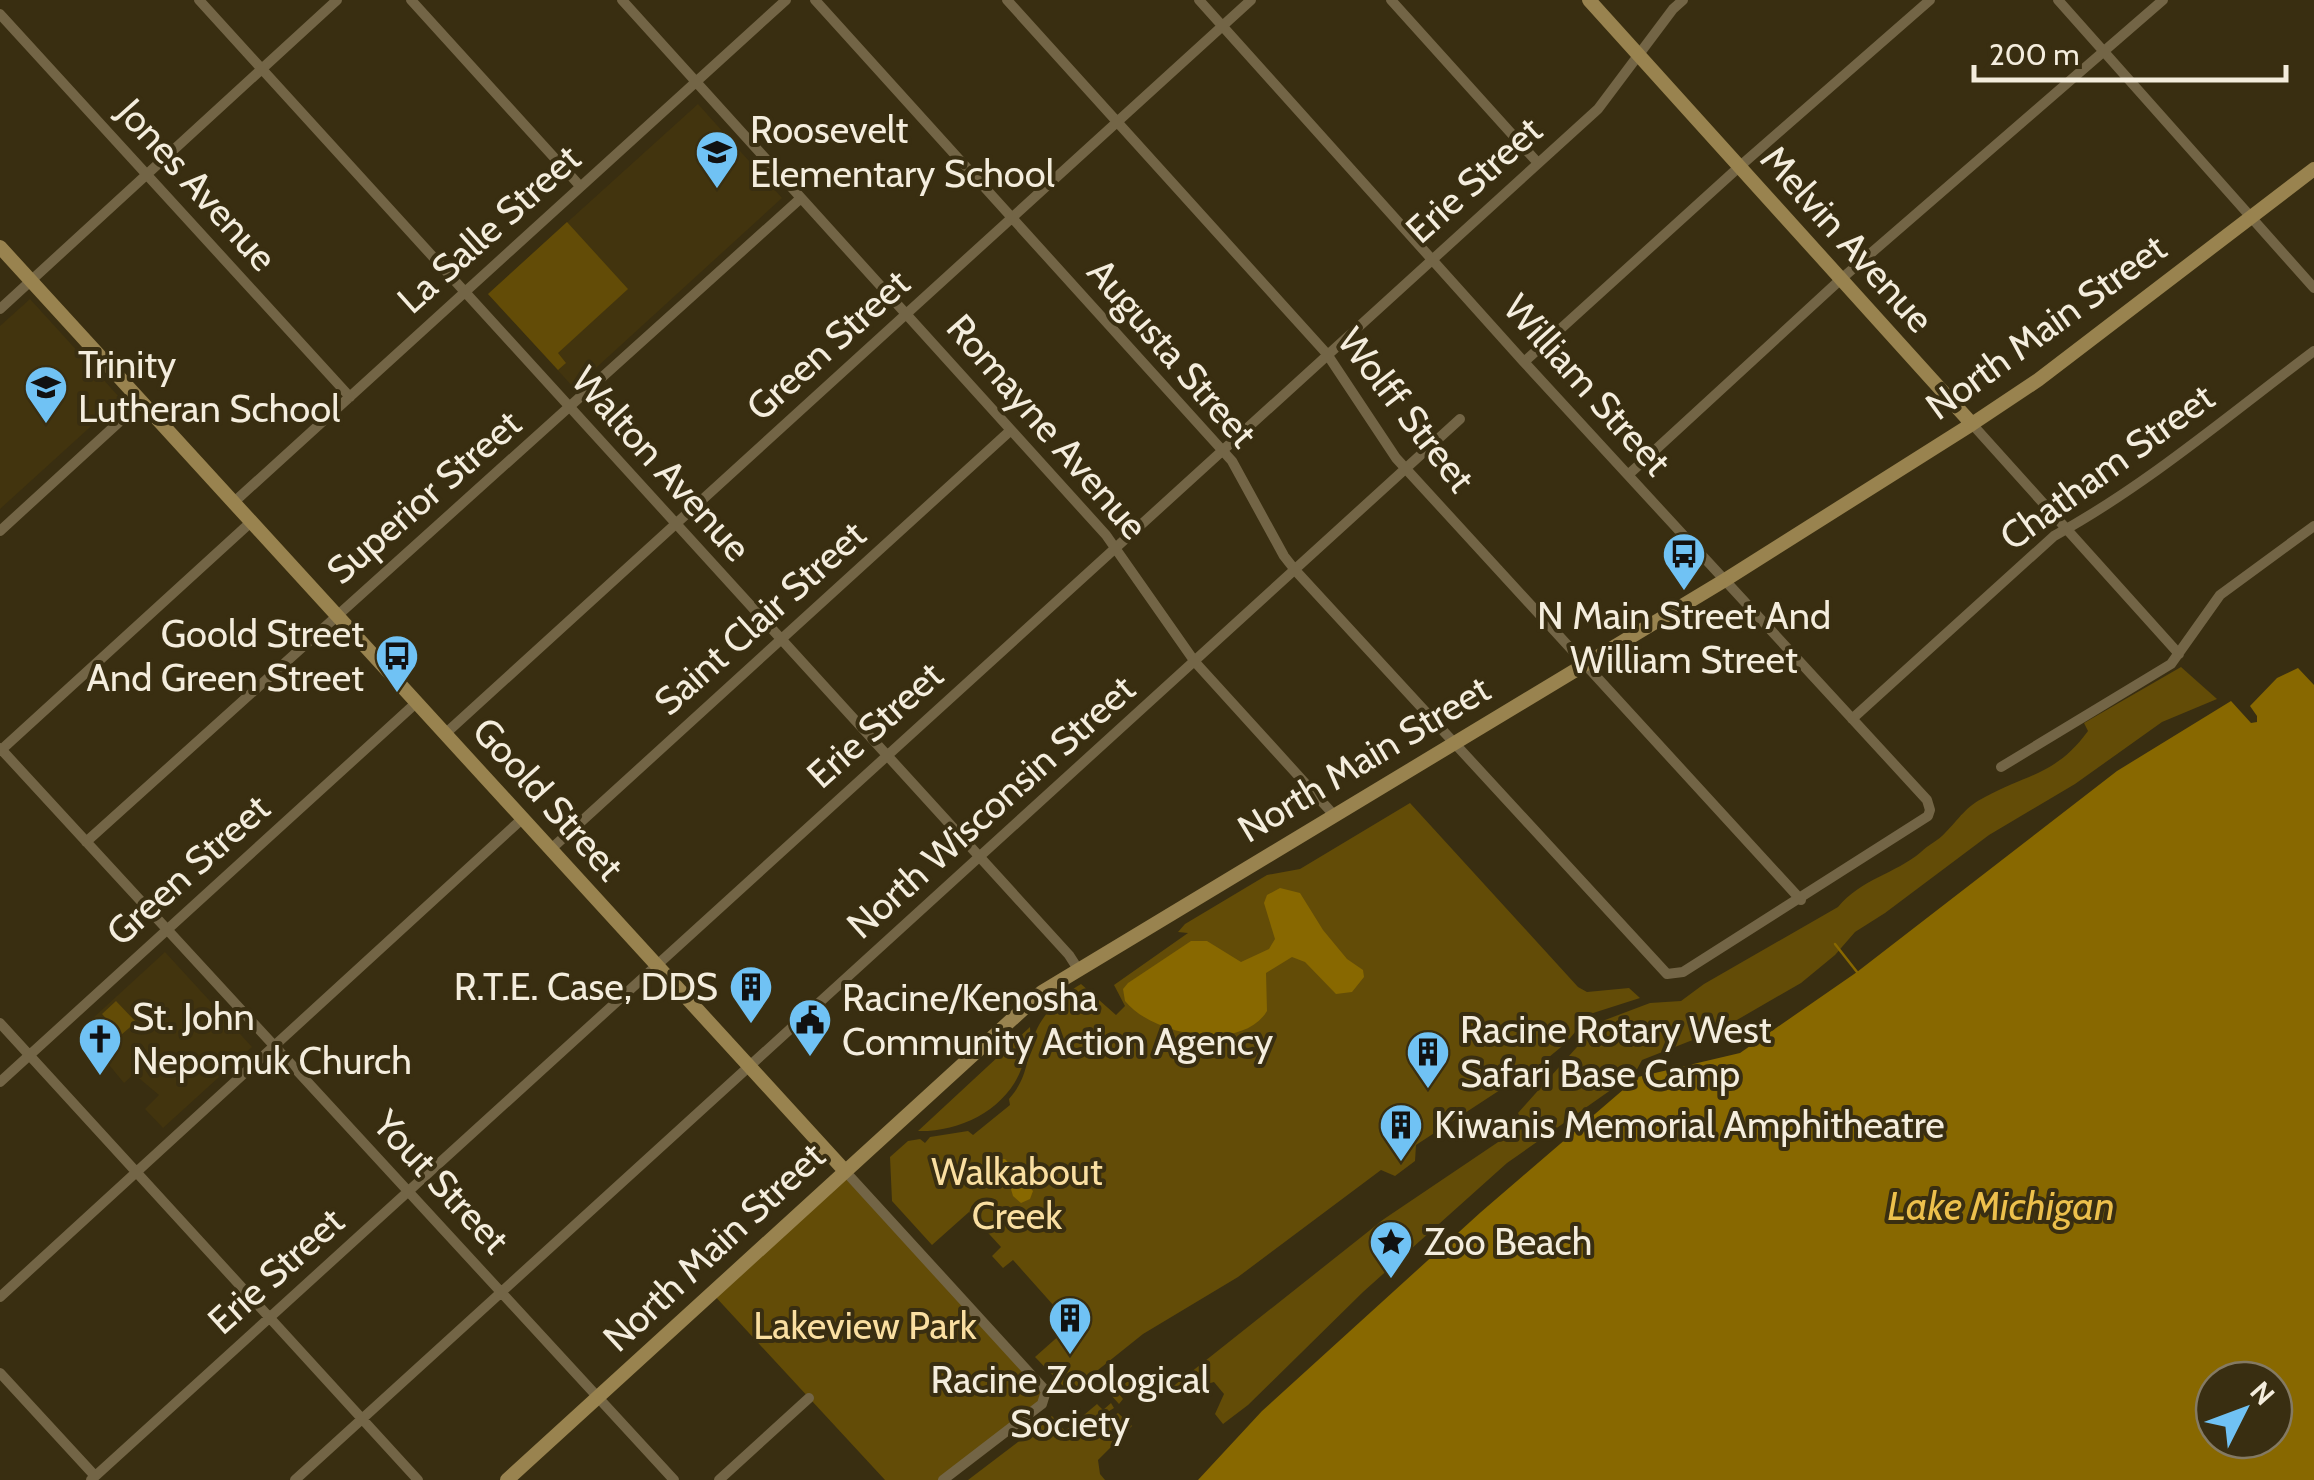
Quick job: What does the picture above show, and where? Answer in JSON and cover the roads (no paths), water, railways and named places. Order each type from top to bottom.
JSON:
[{"type":"main road","name":"Melvin Avenue","points":[[1589,0],[1972,424]]},
{"type":"main road","name":"North Main Street","points":[[507,1480],[1026,1004],[1724,580],[1972,424],[2038,380],[2314,168]]},
{"type":"main road","name":"Goold Street","points":[[0,247],[845,1170]]},
{"type":"street","name":"Walton Avenue","points":[[199,0],[1070,955],[1078,969]]},
{"type":"street","points":[[0,310],[337,0]]},
{"type":"street","points":[[411,0],[580,186]]},
{"type":"street","name":"Romayne Avenue","points":[[622,0],[1116,546],[1194,662],[1334,814]]},
{"type":"street","name":"La Salle Street","points":[[234,503],[786,0]]},
{"type":"street","name":"Augusta Street","points":[[815,0],[1222,450],[1295,570],[1663,970],[1672,976],[1683,972],[1801,900]]},
{"type":"street","name":"Wolff Street","points":[[1007,0],[1328,354],[1406,469],[1801,900]]},
{"type":"street","name":"William Street","points":[[1199,0],[1524,362],[1927,800],[1927,817],[1801,900]]},
{"type":"street","name":"Green Street","points":[[444,734],[1251,0]]},
{"type":"street","points":[[1391,0],[1538,163]]},
{"type":"street","name":"Erie Street","points":[[93,1478],[1598,109],[1683,0]]},
{"type":"street","points":[[1524,362],[1738,167],[1930,0]]},
{"type":"street","points":[[2058,0],[2314,288]]},
{"type":"street","points":[[1628,475],[1840,280],[2163,0]]},
{"type":"street","name":"Jones Avenue","points":[[0,14],[350,397]]},
{"type":"street","name":"Superior Street","points":[[86,842],[335,614],[802,198]]},
{"type":"street","name":"Chatham Street","points":[[1852,720],[2054,536],[2151,474],[2314,350]]},
{"type":"street","points":[[0,531],[142,402]]},
{"type":"street","name":"North Wisconsin Street","points":[[295,1480],[1460,420]]},
{"type":"street","name":"Melvin Avenue","points":[[1972,424],[2179,654]]},
{"type":"street","name":"Saint Clair Street","points":[[550,850],[1012,430]]},
{"type":"street","points":[[0,750],[251,522]]},
{"type":"street","points":[[2001,767],[2171,664],[2220,595],[2314,526]]},
{"type":"street","name":"Green Street","points":[[0,1082],[416,703]]},
{"type":"street","name":"Yout Street","points":[[0,750],[674,1480]]},
{"type":"street","points":[[0,1297],[522,819]]},
{"type":"street","points":[[0,1024],[418,1480]]},
{"type":"street","name":"Goold Street","points":[[845,1170],[1047,1394],[1042,1404],[943,1480]]},
{"type":"street","points":[[0,1372],[93,1478]]},
{"type":"street","points":[[719,1480],[809,1398]]},
{"type":"water","name":"Lake Michigan","points":[[2298,668],[2314,685],[2314,1480],[1198,1480],[1262,1411],[1481,1212],[1638,1077],[1740,1053],[1857,972],[2117,771],[2231,701],[2251,723],[2257,722],[2250,706],[2277,678]]},
{"type":"water","points":[[1280,888],[1300,893],[1323,930],[1347,959],[1363,970],[1364,977],[1352,992],[1336,994],[1305,962],[1292,957],[1266,973],[1267,1011],[1255,1024],[1218,1035],[1175,1030],[1155,1023],[1125,1001],[1123,989],[1128,983],[1191,941],[1207,941],[1241,962],[1269,949],[1275,939],[1264,903],[1267,895]]},
{"type":"water","points":[[1005,1159],[1033,1191],[1030,1199],[1021,1203],[1013,1196],[1006,1172],[996,1170],[993,1163]]},
{"type":"waterway","points":[[1835,944],[1857,972]]},
{"type":"place","name":"Roosevelt Elementary School","points":[[717,190]]},
{"type":"place","name":"Trinity Lutheran School","points":[[46,425]]},
{"type":"place","name":"N Main Street And William Street","points":[[1684,592]]},
{"type":"place","name":"Goold Street And Green Street","points":[[397,694]]},
{"type":"place","name":"R.T.E. Case, DDS","points":[[751,1025]]},
{"type":"place","name":"Racine/Kenosha Community Action Agency","points":[[810,1058]]},
{"type":"place","name":"St. John Nepomuk Church","points":[[100,1077]]},
{"type":"place","name":"Racine Rotary West Safari Base Camp","points":[[1428,1090]]},
{"type":"place","name":"Kiwanis Memorial Amphitheatre","points":[[1401,1163]]},
{"type":"place","name":"Zoo Beach","points":[[1391,1280]]},
{"type":"place","name":"Racine Zoological Society","points":[[1070,1356]]},
{"type":"park label","name":"Walkabout Creek","points":[[1017,1194]]},
{"type":"park label","name":"Lakeview Park","points":[[865,1326]]}]
